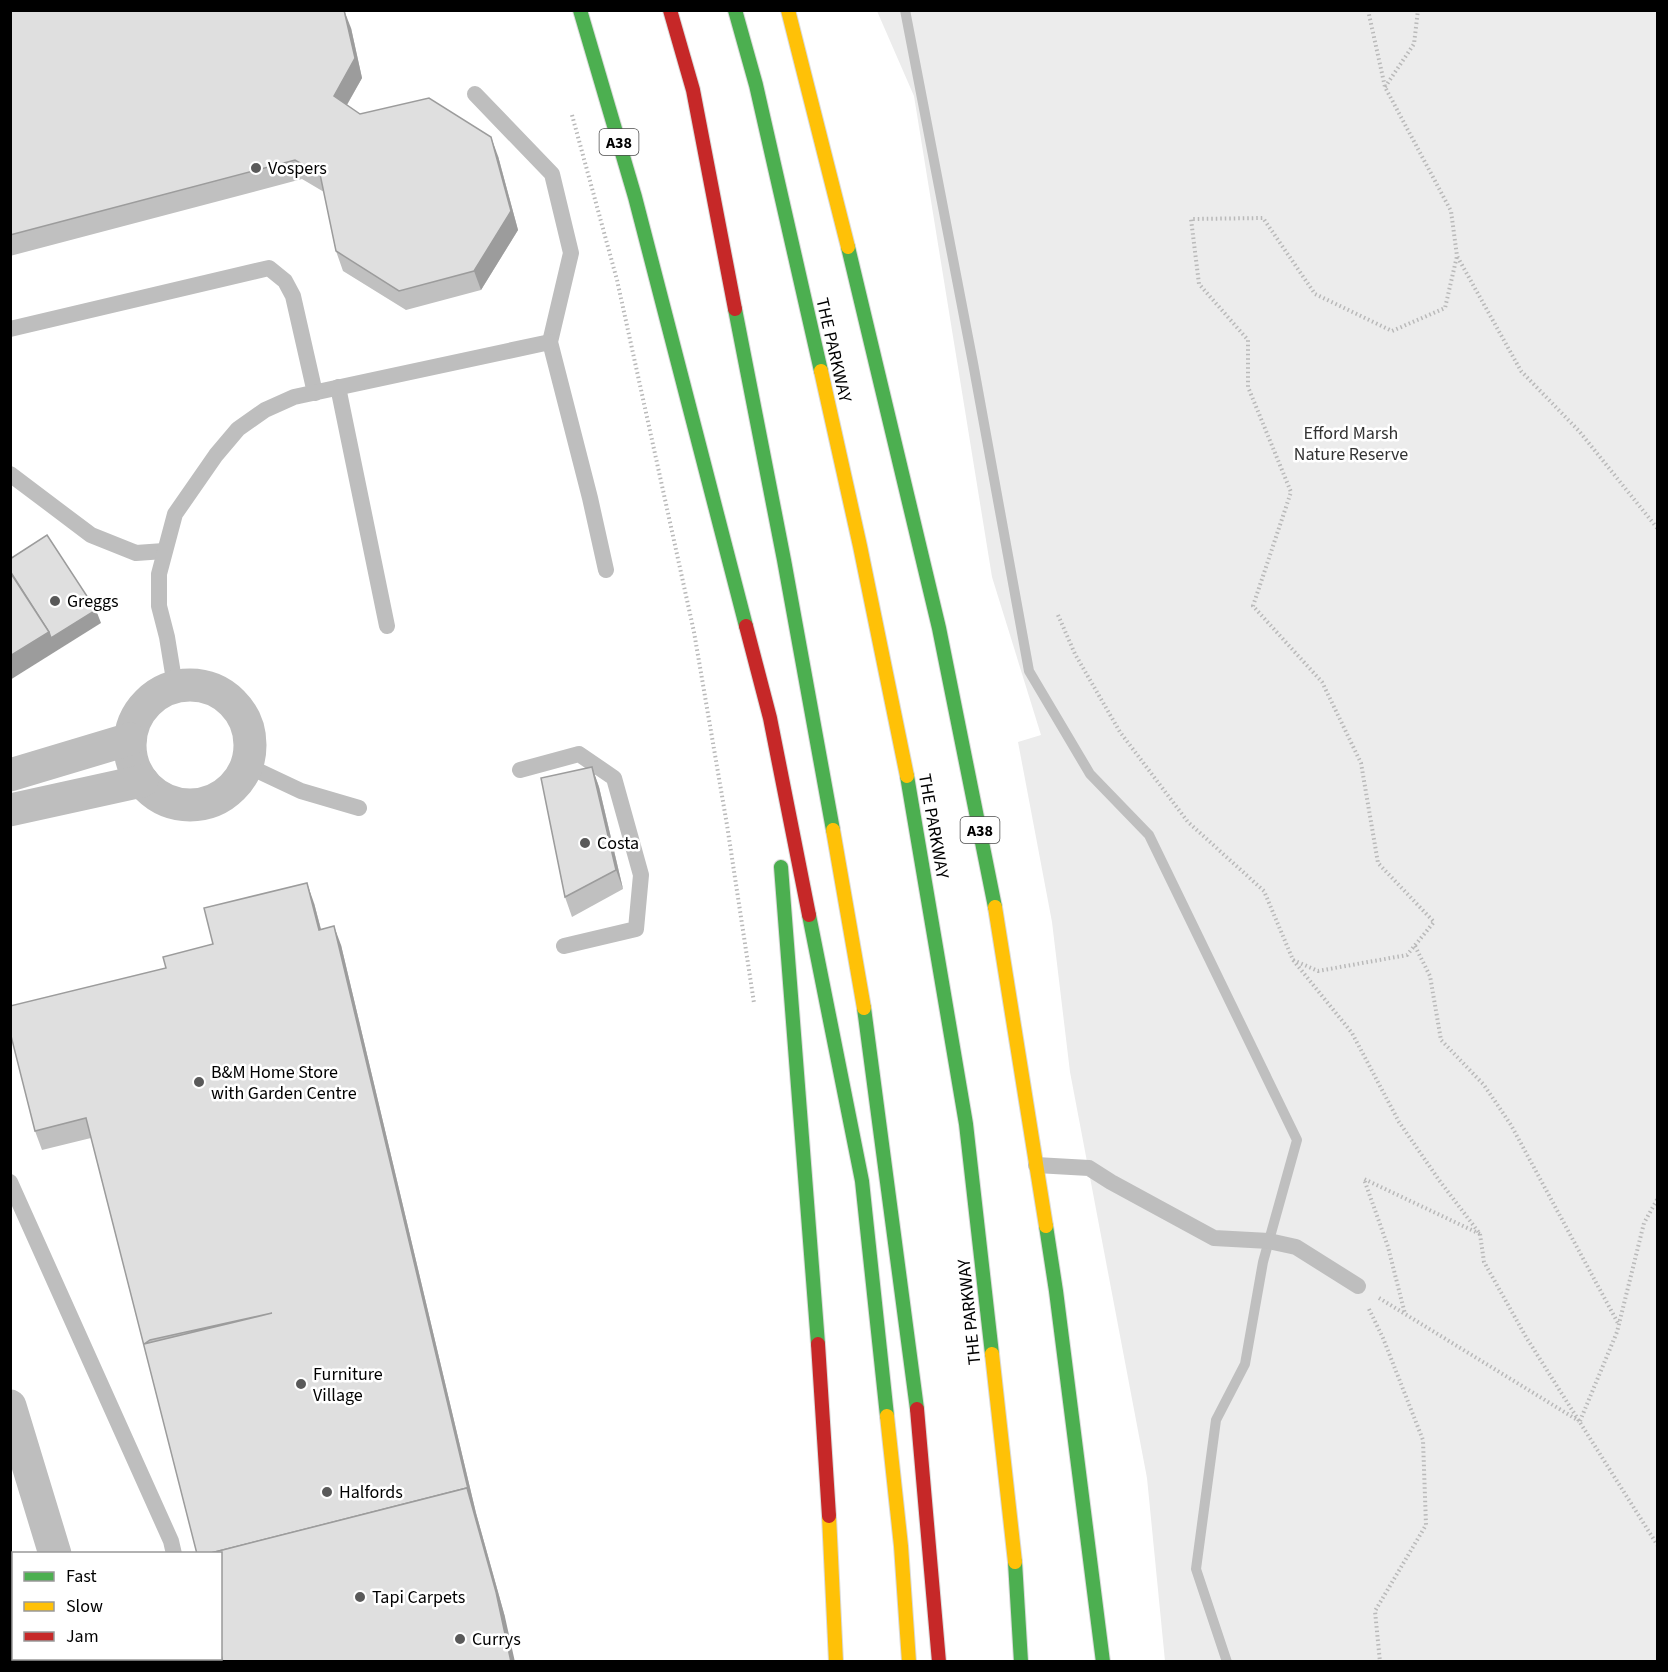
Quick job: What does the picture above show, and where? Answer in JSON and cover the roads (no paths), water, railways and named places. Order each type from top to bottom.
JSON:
[{"type":"highway","name":"A38","points":[[580,10],[636,196],[770,718],[862,1181],[901,1546],[909,1662]]},
{"type":"highway","points":[[670,10],[695,101],[784,560],[858,966],[916,1393],[939,1662]]},
{"type":"highway","name":"THE PARKWAY","points":[[735,10],[756,85],[860,546],[908,779],[966,1124],[1017,1578],[1021,1662]]},
{"type":"highway","name":"A38","points":[[788,10],[833,182],[939,628],[998,924],[1060,1314],[1103,1662]]},
{"type":"highway","name":"A38","points":[[770,718],[824,1425],[836,1662]]},
{"type":"highway","points":[[1017,1578],[1033,1662]]},
{"type":"street","points":[[193,684],[212,688],[228,698],[241,711],[249,728],[251,747],[248,765],[239,782],[225,795],[209,802],[190,806],[172,802],[156,794],[142,781],[135,768],[130,739],[135,722],[144,706],[158,694],[175,686],[193,684]]},
{"type":"street","points":[[10,775],[130,739]]},
{"type":"street","points":[[10,810],[142,781]]},
{"type":"street","points":[[10,1406],[55,1552]]},
{"type":"lane","points":[[475,94],[552,174],[571,253],[550,342],[606,570]]},
{"type":"lane","points":[[10,329],[269,267],[285,281],[292,296],[315,393]]},
{"type":"lane","points":[[175,686],[159,606],[159,574],[164,550],[175,514],[216,455],[238,429],[265,410],[294,397],[550,342]]},
{"type":"lane","points":[[338,387],[387,626]]},
{"type":"lane","points":[[10,474],[91,534],[136,553],[164,550]]},
{"type":"lane","points":[[520,770],[579,754],[614,778],[641,875],[636,929],[564,946]]},
{"type":"lane","points":[[248,765],[302,791],[359,808]]},
{"type":"lane","points":[[1036,1165],[1089,1168],[1214,1238],[1269,1240],[1296,1247],[1358,1286]]},
{"type":"lane","points":[[10,1182],[171,1541],[174,1552]]},
{"type":"waterway","points":[[905,10],[1029,671],[1090,774],[1149,835],[1297,1140],[1263,1262],[1245,1364],[1216,1420],[1196,1569],[1227,1662]]},
{"type":"place","name":"Vospers","points":[[256,168]]},
{"type":"place","name":"Greggs","points":[[55,601]]},
{"type":"place","name":"Costa","points":[[585,843]]},
{"type":"place","name":"B&M Home Store with Garden Centre","points":[[199,1082]]},
{"type":"place","name":"Furniture Village","points":[[301,1384]]},
{"type":"place","name":"Halfords","points":[[327,1492]]},
{"type":"place","name":"Tapi Carpets","points":[[360,1597]]},
{"type":"place","name":"Currys","points":[[460,1639]]},
{"type":"park label","name":"Efford Marsh Nature Reserve","points":[[1351,443]]}]
